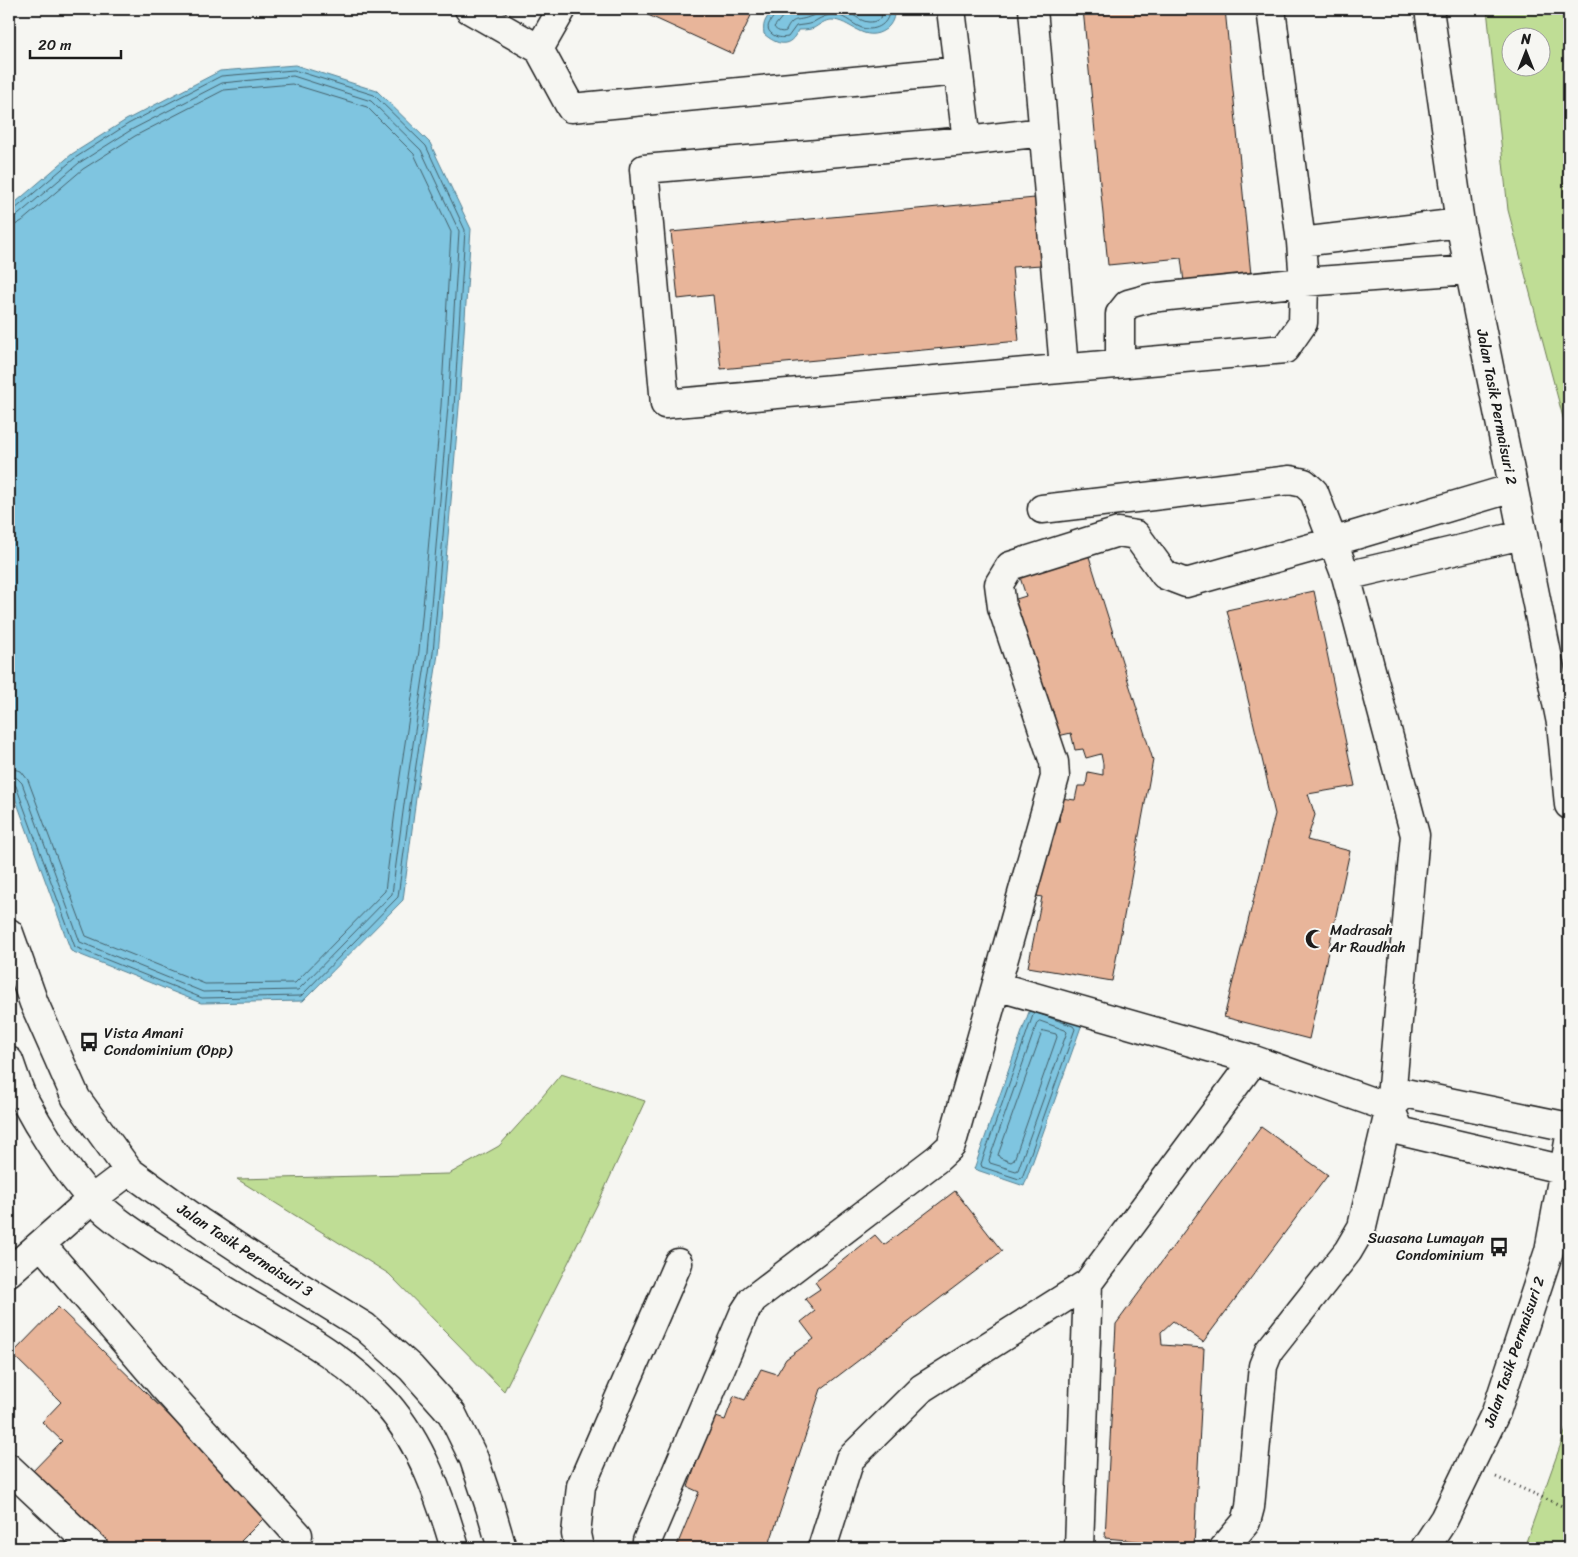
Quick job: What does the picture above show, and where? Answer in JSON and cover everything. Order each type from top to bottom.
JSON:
[{"type":"street","points":[[468,9],[539,48],[571,108],[958,71]]},
{"type":"street","points":[[539,48],[562,9]]},
{"type":"street","points":[[951,9],[967,141]]},
{"type":"street","points":[[1033,9],[1064,368]]},
{"type":"street","points":[[1043,132],[967,141],[644,169],[665,404],[1285,349],[1303,323],[1304,282],[1301,242],[1271,9]]},
{"type":"street","name":"Jalan Tasik Permaisuri 2","points":[[1430,9],[1460,223],[1561,723],[1569,805]]},
{"type":"street","points":[[1301,242],[1460,223]]},
{"type":"street","points":[[1120,364],[1120,314],[1128,304],[1150,298],[1304,282],[1469,270]]},
{"type":"street","points":[[1042,509],[1290,480],[1304,483],[1314,492],[1346,576],[1415,835],[1390,1108],[1362,1227],[1348,1251],[1269,1351],[1263,1366],[1250,1508],[1246,1522],[1224,1548]]},
{"type":"street","points":[[648,1548],[647,1541],[744,1313],[753,1299],[937,1159],[951,1146],[1056,777],[1054,762],[1002,607],[998,584],[1010,566],[1118,532],[1136,535],[1165,575],[1186,583],[1513,488]]},
{"type":"street","points":[[1346,576],[1522,535]]},
{"type":"street","name":"Jalan Tasik Permaisuri 3","points":[[9,933],[34,1003],[76,1098],[128,1171],[266,1266],[365,1327],[411,1368],[452,1414],[474,1459],[502,1548]]},
{"type":"street","points":[[996,986],[1254,1060],[1390,1108],[1400,1131],[1565,1170]]},
{"type":"street","points":[[822,1548],[850,1459],[922,1388],[1088,1283],[1254,1060]]},
{"type":"street","points":[[9,1061],[22,1095],[50,1142],[92,1199],[133,1234],[214,1284],[316,1343],[357,1373],[387,1403],[412,1438],[431,1476],[446,1516],[455,1548]]},
{"type":"street","points":[[1390,1108],[1405,1093],[1569,1127]]},
{"type":"street","name":"Jalan Tasik Permaisuri 2","points":[[1425,1548],[1444,1519],[1496,1412],[1549,1251],[1569,1142]]},
{"type":"street","points":[[9,1272],[92,1199],[128,1171]]},
{"type":"street","points":[[41,1244],[161,1384],[298,1535]]},
{"type":"street","points":[[579,1548],[576,1534],[581,1486],[678,1263]]},
{"type":"street","points":[[1079,1548],[1088,1283]]},
{"type":"street","points":[[9,1468],[94,1548]]},
{"type":"path","points":[[1470,1466],[1569,1509]]},
{"type":"green space","points":[[1487,9],[1569,9],[1569,440],[1508,210]]},
{"type":"green space","points":[[561,1074],[645,1101],[599,1201],[504,1391],[389,1274],[237,1179],[449,1174],[499,1146]]},
{"type":"green space","points":[[1569,1421],[1569,1548],[1520,1548],[1526,1542]]},
{"type":"water","points":[[774,9],[894,9],[894,12],[890,25],[878,33],[864,33],[845,23],[829,20],[812,29],[798,30],[795,36],[787,43],[778,43],[764,34],[764,23]]},
{"type":"water","points":[[295,65],[377,91],[430,143],[471,229],[459,407],[438,654],[403,900],[303,1001],[201,1003],[71,951],[9,781],[9,208],[72,154],[126,120],[220,71]]},
{"type":"water","points":[[1031,1006],[1082,1024],[1024,1186],[974,1169]]},
{"type":"building","points":[[635,9],[754,9],[733,54]]},
{"type":"building","points":[[1083,9],[1225,9],[1251,275],[1184,282],[1181,258],[1108,265]]},
{"type":"building","points":[[1035,198],[1041,265],[1012,267],[1019,341],[721,369],[713,295],[678,299],[671,232]]},
{"type":"building","points":[[1086,547],[1153,760],[1112,981],[1028,967],[1042,897],[1031,895],[1047,819],[1059,822],[1061,798],[1075,800],[1078,786],[1086,786],[1088,772],[1103,775],[1103,764],[1101,754],[1086,758],[1083,749],[1075,750],[1071,733],[1058,736],[1053,711],[1041,714],[1013,600],[1026,596],[1017,568]]},
{"type":"building","points":[[1314,591],[1355,786],[1308,794],[1315,815],[1307,840],[1350,851],[1309,1039],[1224,1017],[1275,814],[1227,610]]},
{"type":"building","points":[[1261,1127],[1328,1175],[1203,1342],[1173,1321],[1161,1332],[1162,1345],[1204,1348],[1194,1546],[1105,1538],[1116,1324]]},
{"type":"building","points":[[955,1191],[1002,1251],[821,1389],[768,1548],[676,1548],[699,1492],[688,1487],[713,1416],[725,1420],[734,1396],[745,1400],[761,1369],[777,1374],[786,1359],[814,1339],[801,1322],[815,1311],[805,1299],[820,1289],[815,1282],[875,1235],[884,1245]]},
{"type":"building","points":[[58,1307],[269,1513],[241,1541],[248,1548],[210,1548],[205,1543],[200,1548],[104,1548],[29,1475],[62,1441],[42,1422],[61,1402],[12,1354]]},
{"type":"place","name":"Madrasah Ar Raudhah","points":[[1315,939]]},
{"type":"place","name":"Vista Amani Condominium (Opp)","points":[[89,1042]]},
{"type":"place","name":"Suasana Lumayan Condominium","points":[[1499,1247]]}]
